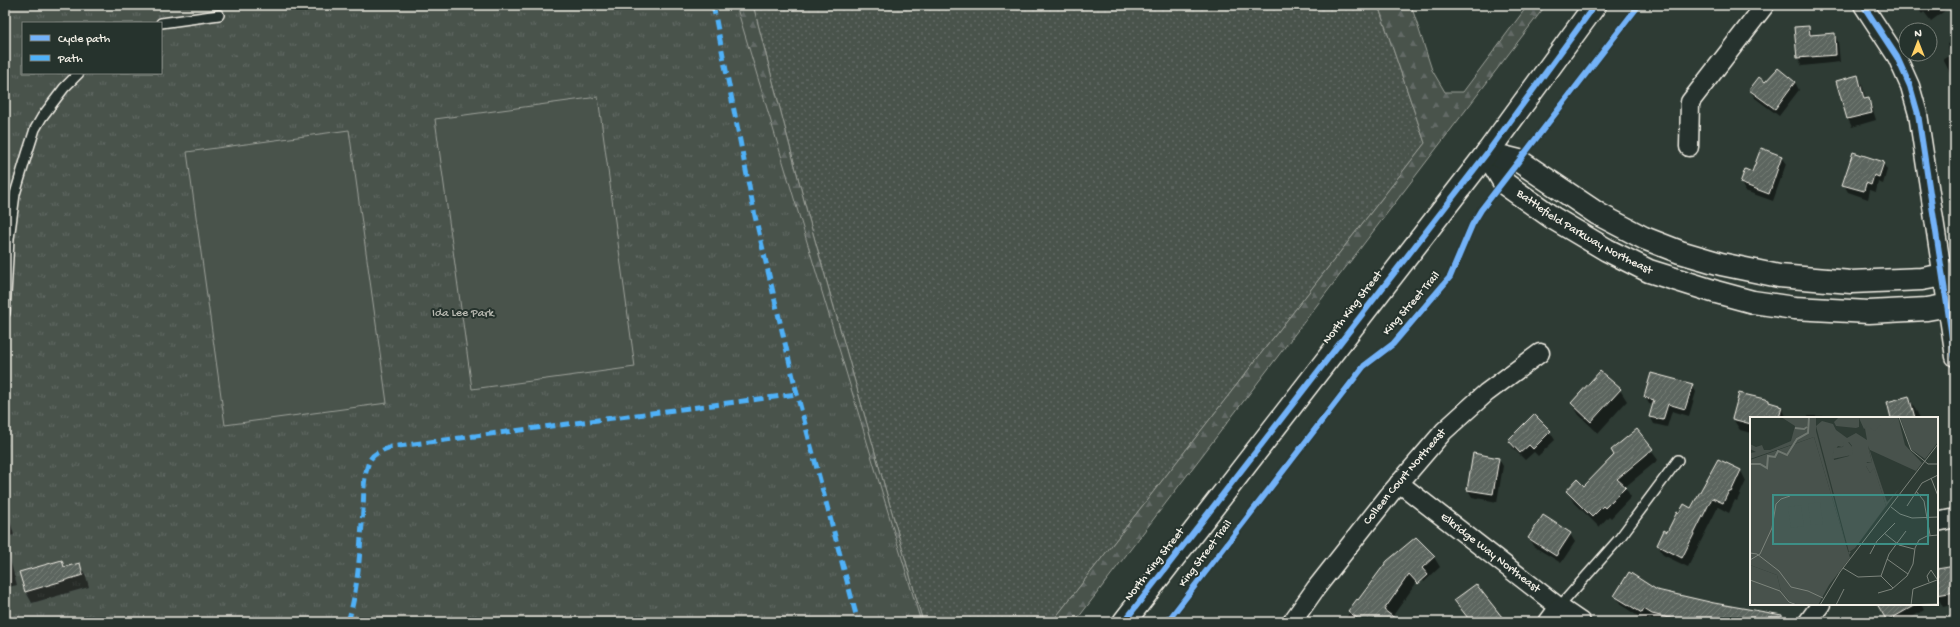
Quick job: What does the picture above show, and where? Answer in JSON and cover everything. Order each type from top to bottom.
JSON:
[{"type":"main road","name":"North King Street","points":[[1124,622],[1487,153],[1595,5]]},
{"type":"main road","name":"Battlefield Parkway Northeast","points":[[1487,153],[1519,161],[1598,214],[1644,238],[1680,252],[1721,264],[1779,276],[1851,282],[1922,279],[1949,274]]},
{"type":"main road","name":"Battlefield Parkway Northeast","points":[[1487,153],[1505,184],[1553,218],[1607,250],[1649,271],[1753,302],[1794,308],[1869,312],[1926,309],[1951,304]]},
{"type":"street","points":[[1689,147],[1690,102],[1765,5]]},
{"type":"street","points":[[1863,5],[1867,8],[1896,57],[1910,86],[1918,114],[1949,274],[1955,357]]},
{"type":"street","name":"Colleen Court Northeast","points":[[1292,622],[1316,588],[1418,460],[1463,413],[1486,393],[1540,353]]},
{"type":"street","name":"Elkridge Way Northeast","points":[[1399,483],[1558,607],[1581,622]]},
{"type":"street","points":[[1938,522],[1955,518]]},
{"type":"street","points":[[1808,622],[1820,605]]},
{"type":"street","points":[[1548,622],[1558,607]]},
{"type":"lane","points":[[162,23],[219,15]]},
{"type":"lane","points":[[5,313],[9,239],[15,194],[27,154],[35,129],[42,117],[64,88],[78,74]]},
{"type":"lane","points":[[1558,607],[1619,538],[1678,460]]},
{"type":"green space","name":"Ida Lee Park","points":[[5,5],[736,5],[921,622],[5,622]]},
{"type":"green space","points":[[722,5],[753,5],[807,212],[923,622],[902,622]]},
{"type":"green space","points":[[753,5],[1378,5],[1425,143],[1052,622],[923,622],[807,212]]},
{"type":"green space","points":[[1378,5],[1411,5],[1432,70],[1445,92],[1463,92],[1528,5],[1546,5],[1075,622],[1052,622],[1425,143]]},
{"type":"green space","points":[[598,97],[635,367],[472,389],[435,119]]},
{"type":"green space","points":[[349,130],[387,403],[225,425],[187,152]]},
{"type":"building","points":[[1809,26],[1810,35],[1835,33],[1836,55],[1797,58],[1794,27]]},
{"type":"building","points":[[1778,68],[1795,82],[1775,109],[1749,90],[1759,77],[1765,82]]},
{"type":"building","points":[[1858,75],[1864,99],[1869,98],[1872,113],[1847,119],[1836,81]]},
{"type":"building","points":[[1761,148],[1782,156],[1769,194],[1740,183],[1745,169],[1752,172]]},
{"type":"building","points":[[1853,152],[1884,162],[1879,177],[1874,175],[1871,185],[1866,183],[1864,191],[1842,185]]},
{"type":"building","points":[[1600,371],[1621,389],[1591,422],[1571,403]]},
{"type":"building","points":[[1651,373],[1693,384],[1685,409],[1668,404],[1663,420],[1649,417],[1654,400],[1644,397]]},
{"type":"building","points":[[1739,393],[1769,400],[1769,402],[1782,407],[1779,417],[1750,417],[1750,424],[1732,419]]},
{"type":"building","points":[[1909,396],[1915,417],[1891,417],[1887,402]]},
{"type":"building","points":[[1534,414],[1551,431],[1533,449],[1529,445],[1520,453],[1508,440]]},
{"type":"building","points":[[1637,429],[1653,449],[1617,479],[1626,487],[1605,508],[1603,506],[1592,517],[1566,491],[1577,479],[1584,486],[1614,455],[1611,450]]},
{"type":"building","points":[[1473,453],[1499,458],[1493,494],[1467,490]]},
{"type":"building","points":[[1718,459],[1741,470],[1731,492],[1729,491],[1723,503],[1712,498],[1682,558],[1657,545],[1664,530],[1667,532],[1677,512],[1679,513],[1684,504],[1691,508]]},
{"type":"building","points":[[1543,515],[1571,533],[1556,556],[1528,538]]},
{"type":"building","points":[[1416,537],[1435,556],[1422,568],[1428,575],[1418,584],[1409,574],[1384,610],[1400,622],[1362,622],[1348,611],[1387,561]]},
{"type":"building","points":[[62,560],[64,567],[80,563],[83,575],[25,592],[19,572]]},
{"type":"building","points":[[1955,566],[1955,592],[1938,595],[1938,569]]},
{"type":"building","points":[[1629,572],[1657,590],[1714,603],[1782,615],[1782,622],[1673,622],[1673,619],[1652,614],[1644,609],[1642,613],[1614,596]]},
{"type":"building","points":[[1476,584],[1506,622],[1471,622],[1454,600]]},
{"type":"building","points":[[1878,605],[1915,605],[1887,621]]},
{"type":"marked path","points":[[713,5],[755,216],[797,394],[858,622]]},
{"type":"marked path","points":[[348,622],[355,594],[367,467],[370,459],[378,452],[391,447],[797,394]]},
{"type":"cycle path","points":[[1124,622],[1487,153],[1595,5]]},
{"type":"cycle path","name":"King Street Trail","points":[[1167,622],[1364,366],[1393,344],[1450,277],[1472,225],[1481,210],[1639,5]]},
{"type":"cycle path","points":[[1863,5],[1897,57],[1910,86],[1918,114],[1955,357]]}]
